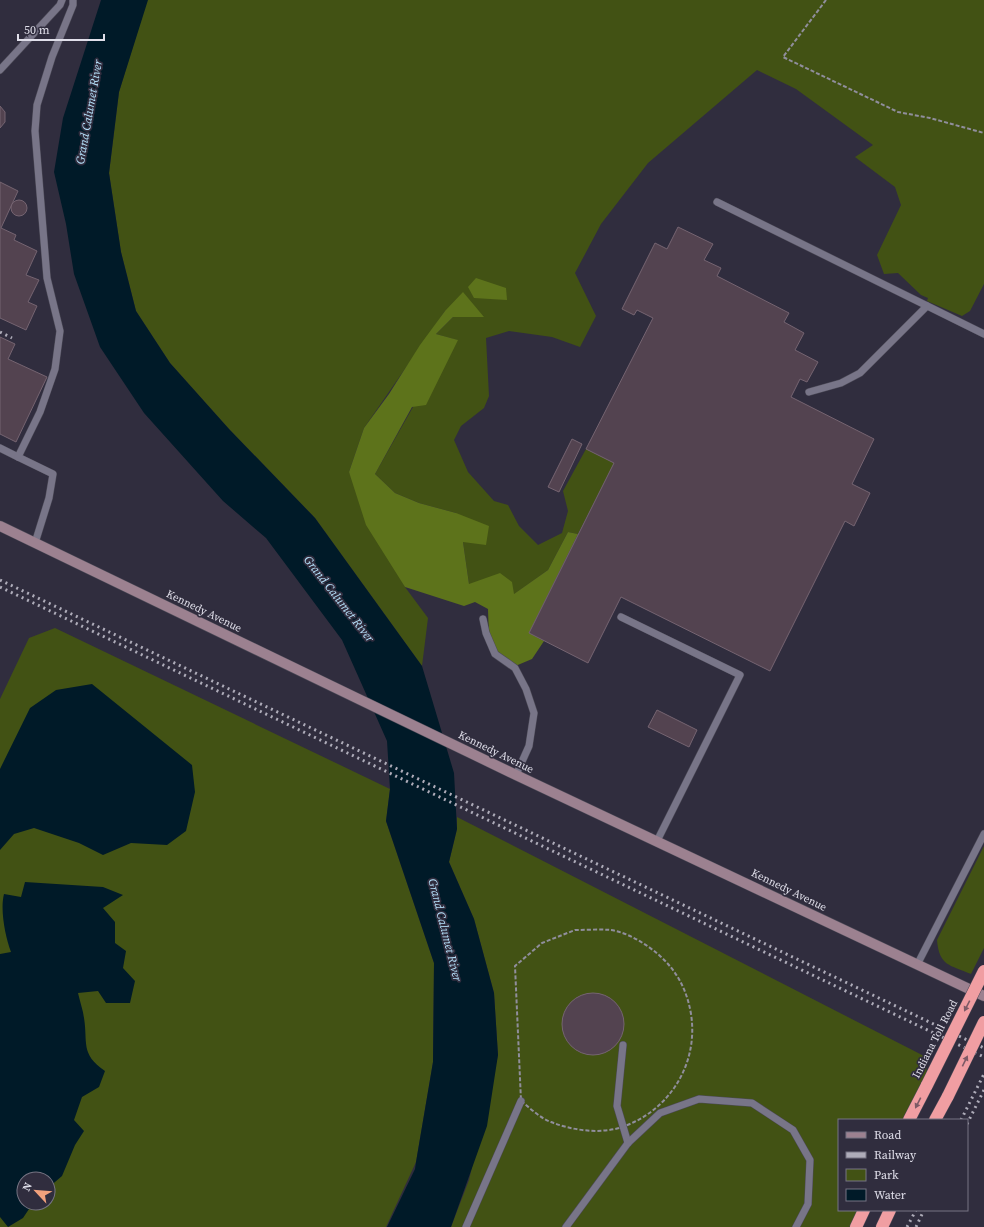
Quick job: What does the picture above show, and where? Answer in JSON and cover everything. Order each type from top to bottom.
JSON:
[{"type":"highway","name":"Indiana Toll Road","points":[[910,1119],[984,971]]},
{"type":"highway","points":[[936,1119],[984,1022]]},
{"type":"highway","points":[[856,1227],[864,1211]]},
{"type":"highway","points":[[882,1227],[890,1211]]},
{"type":"main road","name":"Kennedy Avenue","points":[[0,526],[516,775],[984,996]]},
{"type":"lane","points":[[0,70],[60,5],[62,0]]},
{"type":"lane","points":[[18,457],[40,412],[54,369],[60,332],[47,278],[35,131],[37,105],[52,57],[73,6],[73,0]]},
{"type":"lane","points":[[716,202],[984,334]]},
{"type":"lane","points":[[809,392],[841,383],[860,373],[927,306]]},
{"type":"lane","points":[[0,448],[53,474],[49,498],[35,543]]},
{"type":"lane","points":[[621,617],[740,675],[657,841]]},
{"type":"lane","points":[[483,619],[486,633],[495,654],[515,668],[526,689],[534,713],[529,746],[516,775]]},
{"type":"lane","points":[[917,965],[984,834]]},
{"type":"lane","points":[[623,1045],[617,1106],[628,1143]]},
{"type":"lane","points":[[566,1227],[628,1143],[660,1113],[699,1099],[752,1103],[793,1130],[810,1160],[808,1204],[796,1227]]},
{"type":"lane","points":[[466,1227],[521,1101]]},
{"type":"path","points":[[826,0],[783,57],[898,112],[930,118],[984,133]]},
{"type":"path","points":[[575,930],[612,930],[644,943],[671,966],[688,996],[694,1031],[690,1057],[675,1089],[650,1113],[618,1128],[583,1131],[549,1122],[521,1101],[515,966],[542,943],[575,930]]},
{"type":"green space","points":[[147,0],[984,0],[984,284],[970,311],[962,316],[927,301],[928,298],[921,295],[898,273],[884,274],[877,255],[901,205],[895,187],[855,157],[873,145],[796,89],[757,70],[648,163],[601,224],[575,273],[596,316],[580,347],[552,337],[509,331],[486,338],[489,396],[484,408],[461,426],[454,440],[468,472],[494,501],[508,505],[519,526],[538,545],[562,533],[568,511],[563,491],[586,449],[614,463],[578,534],[568,532],[548,570],[513,595],[469,584],[463,542],[456,513],[419,503],[395,493],[375,474],[413,407],[457,340],[436,334],[453,317],[484,316],[445,311],[364,428],[349,472],[405,587],[428,618],[422,666],[315,518],[229,429],[170,363],[136,311],[121,252],[109,173],[119,92]]},
{"type":"green space","points":[[476,278],[506,288],[507,300],[474,298],[468,287]]},
{"type":"green space","points":[[463,292],[484,317],[453,317],[436,334],[458,340],[426,405],[412,407],[375,474],[395,493],[419,503],[456,513],[489,526],[486,545],[463,542],[469,584],[500,573],[512,582],[514,594],[548,570],[568,532],[578,534],[529,633],[544,641],[532,659],[513,667],[505,661],[494,648],[490,635],[488,609],[475,602],[464,606],[405,587],[366,525],[349,472],[364,428],[389,394],[420,345],[445,311]]},
{"type":"green space","points":[[55,628],[390,789],[386,821],[434,963],[433,1062],[416,1162],[386,1227],[0,1227],[0,699],[29,638]]},
{"type":"green space","points":[[457,817],[926,1057],[927,1085],[910,1119],[838,1119],[838,1211],[864,1211],[856,1227],[451,1227],[469,1180],[498,1055],[494,993],[474,919],[449,862],[457,829]]},
{"type":"green space","points":[[984,846],[984,948],[971,974],[952,966],[943,960],[938,949],[937,940]]},
{"type":"water","name":"Grand Calumet River","points":[[101,0],[148,0],[119,92],[109,173],[121,252],[136,311],[170,363],[229,429],[315,518],[422,666],[454,773],[457,829],[449,862],[474,919],[494,993],[498,1055],[487,1126],[451,1227],[387,1227],[415,1169],[433,1062],[434,963],[386,821],[390,789],[387,741],[342,640],[266,538],[223,501],[144,413],[100,347],[74,274],[66,224],[54,172],[63,118]]},
{"type":"water","points":[[92,684],[192,765],[195,792],[186,831],[167,845],[131,843],[103,855],[79,843],[34,828],[14,834],[0,850],[0,769],[30,708],[56,690]]},
{"type":"water","points":[[25,882],[103,887],[123,895],[103,908],[115,922],[115,943],[126,951],[123,968],[135,981],[130,1003],[106,1003],[98,991],[78,993],[84,1015],[88,1053],[97,1065],[105,1071],[99,1087],[82,1097],[74,1120],[84,1131],[75,1145],[62,1176],[56,1181],[56,1171],[16,1171],[16,1211],[28,1211],[23,1218],[8,1227],[0,1217],[0,954],[11,952],[4,923],[4,894],[21,897]]},
{"type":"building","points":[[0,106],[5,112],[5,122],[0,128]]},
{"type":"building","points":[[0,182],[18,191],[1,228],[16,235],[14,240],[37,251],[26,275],[39,280],[28,302],[37,306],[26,330],[0,318]]},
{"type":"building","points":[[19,200],[25,202],[27,208],[25,214],[19,216],[13,214],[11,208],[13,202]]},
{"type":"building","points":[[678,227],[713,244],[704,260],[721,268],[717,276],[789,313],[784,322],[804,333],[795,350],[818,362],[807,382],[800,379],[791,397],[874,439],[852,484],[870,493],[854,526],[845,521],[770,671],[621,597],[588,663],[529,633],[614,463],[586,449],[653,318],[637,310],[634,315],[622,309],[655,243],[667,249]]},
{"type":"building","points":[[0,337],[15,344],[8,359],[47,377],[16,442],[0,434]]},
{"type":"building","points":[[572,439],[582,444],[559,492],[548,487]]},
{"type":"building","points":[[657,710],[697,730],[689,747],[648,727]]},
{"type":"building","points":[[587,993],[599,993],[615,1002],[622,1012],[624,1024],[622,1036],[615,1046],[599,1055],[587,1055],[576,1050],[567,1041],[562,1030],[562,1018],[567,1007],[576,998]]},
{"type":"railway","points":[[0,332],[12,338]]},
{"type":"railway","points":[[0,580],[984,1048]]},
{"type":"railway","points":[[0,587],[984,1057]]},
{"type":"railway","points":[[962,1119],[984,1074]]},
{"type":"railway","points":[[968,1122],[984,1090]]},
{"type":"railway","points":[[907,1227],[915,1211]]},
{"type":"railway","points":[[916,1227],[924,1211]]}]
